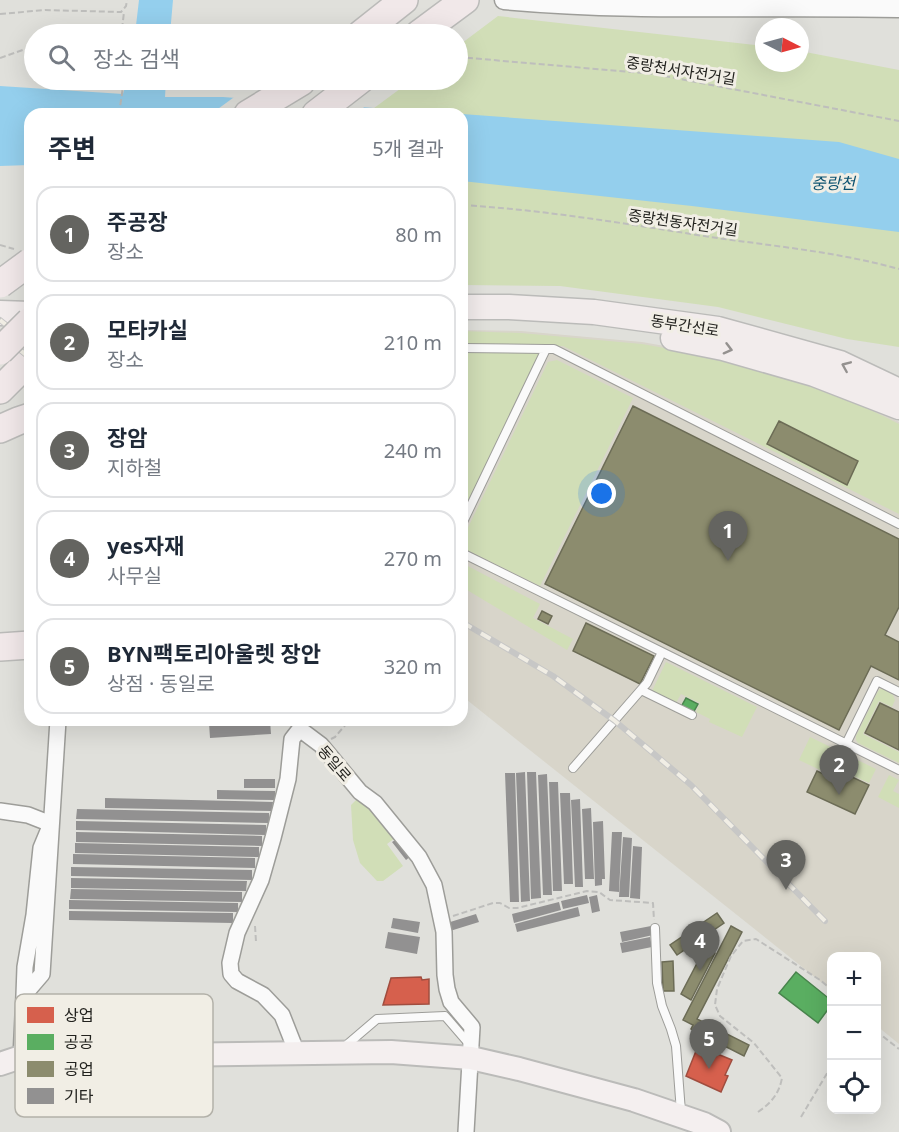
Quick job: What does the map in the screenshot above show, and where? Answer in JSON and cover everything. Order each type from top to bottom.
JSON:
[{"type":"highway","points":[[374,24],[405,0]]},
{"type":"highway","points":[[433,24],[465,0]]},
{"type":"highway","points":[[258,108],[287,90]]},
{"type":"highway","points":[[270,108],[291,90]]},
{"type":"highway","points":[[324,108],[348,90]]},
{"type":"highway","points":[[331,108],[350,90]]},
{"type":"highway","points":[[0,284],[24,266]]},
{"type":"highway","points":[[0,277],[24,280]]},
{"type":"highway","name":"동부간선로","points":[[468,306],[594,312],[718,329],[840,363],[899,390]]},
{"type":"highway","points":[[0,313],[24,314]]},
{"type":"highway","name":"동부간선로","points":[[468,322],[583,326],[644,333],[723,348],[814,374],[899,407]]},
{"type":"highway","points":[[0,351],[24,327]]},
{"type":"highway","points":[[0,390],[24,366]]},
{"type":"highway","points":[[0,429],[24,419]]},
{"type":"highway","points":[[0,647],[24,645]]},
{"type":"highway","points":[[0,664],[24,663]]},
{"type":"main road","points":[[213,1054],[391,1052],[471,1060],[519,1069],[634,1100],[704,1124],[719,1132]]},
{"type":"street","points":[[504,0],[670,8],[899,8]]},
{"type":"street","points":[[25,994],[42,974],[58,726]]},
{"type":"street","name":"동일로","points":[[297,1053],[282,1015],[262,995],[237,981],[231,974],[230,963],[237,933],[261,880],[288,779],[292,739],[298,730],[321,745],[360,792],[375,803],[419,857],[435,885],[444,932],[447,989],[451,1002],[472,1027],[466,1132]]},
{"type":"street","points":[[0,812],[28,815],[51,824]]},
{"type":"street","points":[[7,1057],[15,1028]]},
{"type":"lane","points":[[468,348],[554,349],[899,524]]},
{"type":"lane","points":[[468,512],[546,349]]},
{"type":"lane","points":[[468,556],[899,770]]},
{"type":"lane","points":[[573,768],[647,683],[662,652]]},
{"type":"lane","points":[[846,744],[877,681],[899,692]]},
{"type":"lane","points":[[641,690],[692,715]]},
{"type":"lane","points":[[655,928],[657,983],[676,1047],[682,1117]]},
{"type":"lane","points":[[338,1052],[377,1019],[445,1016],[471,1060]]},
{"type":"path","points":[[122,24],[127,0]]},
{"type":"path","points":[[0,14],[45,10],[121,12],[124,9]]},
{"type":"path","points":[[0,58],[24,50]]},
{"type":"path","name":"중랑천서자전거길","points":[[468,58],[654,74],[899,121]]},
{"type":"path","points":[[120,108],[123,90]]},
{"type":"path","name":"중랑천동자전거길","points":[[468,205],[615,222],[855,259],[899,269]]},
{"type":"path","points":[[321,745],[335,737],[344,726]]},
{"type":"path","points":[[442,919],[493,903],[518,908],[587,891],[599,891],[610,900],[653,903],[655,928]]},
{"type":"path","points":[[758,1112],[768,1105],[780,1090],[782,1078],[754,1043],[720,1016],[717,1010],[715,1005],[717,989],[731,956],[743,941],[756,939],[827,986]]},
{"type":"path","points":[[881,1035],[899,1049]]},
{"type":"path","points":[[801,1117],[827,1072]]},
{"type":"shaded area","points":[[468,330],[521,331],[642,342],[721,356],[852,398],[899,422],[899,1044],[881,1029],[881,952],[827,952],[827,987],[468,701]]},
{"type":"green space","points":[[498,16],[755,45],[755,72],[809,72],[809,53],[899,70],[899,347],[847,339],[718,307],[560,286],[468,285],[468,108],[374,108],[398,90],[468,90],[468,38]]},
{"type":"green space","points":[[468,331],[521,333],[642,344],[721,358],[851,400],[899,424],[899,514],[563,346],[468,345]]},
{"type":"green space","points":[[468,351],[541,353],[468,506]]},
{"type":"green space","points":[[557,360],[633,398],[540,586],[468,550],[468,528],[548,362]]},
{"type":"green space","points":[[468,566],[540,604],[533,618],[573,639],[567,650],[468,591]]},
{"type":"green space","points":[[666,662],[757,707],[742,737],[709,722],[710,719],[696,712],[700,703],[681,694],[676,703],[652,691]]},
{"type":"green space","points":[[880,689],[893,695],[895,700],[892,707],[879,701],[863,734],[899,752],[899,763],[856,740]]},
{"type":"green space","points":[[810,737],[876,769],[869,783],[847,773],[843,781],[799,760]]},
{"type":"green space","points":[[889,775],[899,780],[893,791],[899,794],[899,808],[878,797]]},
{"type":"green space","points":[[358,798],[371,808],[395,838],[387,844],[403,866],[383,881],[377,881],[360,863],[353,840],[351,805]]},
{"type":"water","points":[[139,0],[173,0],[171,24],[136,24]]},
{"type":"water","points":[[0,86],[24,88],[24,90],[123,94],[124,90],[165,90],[165,97],[223,97],[374,108],[24,108],[24,165],[0,166]]},
{"type":"water","name":"중랑천","points":[[468,114],[839,142],[899,159],[899,232],[692,206],[468,182]]},
{"type":"pier","points":[[237,95],[367,105],[363,108],[219,108]]},
{"type":"building: 상업","points":[[421,977],[422,980],[429,979],[429,1004],[383,1005],[391,978]]},
{"type":"building: 상업","points":[[698,1046],[732,1060],[721,1092],[686,1076]]},
{"type":"building: 공공","points":[[686,698],[698,704],[693,713],[681,707]]},
{"type":"building: 공공","points":[[796,972],[827,997],[827,1011],[818,1023],[779,993]]},
{"type":"building: 공업","points":[[633,406],[899,539],[899,607],[885,635],[899,642],[899,680],[871,666],[839,730],[545,584]]},
{"type":"building: 공업","points":[[779,421],[858,461],[847,485],[767,444]]},
{"type":"building: 공업","points":[[542,611],[552,616],[548,624],[538,619]]},
{"type":"building: 공업","points":[[586,623],[654,656],[640,684],[573,651]]},
{"type":"building: 공업","points":[[880,703],[899,712],[899,750],[865,733]]},
{"type":"building: 공업","points":[[817,771],[844,784],[848,775],[869,785],[855,814],[807,792]]},
{"type":"building: 공업","points":[[717,913],[724,923],[677,955],[670,945]]},
{"type":"building: 공업","points":[[731,926],[742,932],[697,1019],[749,1045],[744,1056],[691,1029],[693,1025],[683,1020]]},
{"type":"building: 공업","points":[[705,948],[715,953],[691,1000],[681,994]]},
{"type":"building: 공업","points":[[673,961],[674,991],[663,991],[662,962]]},
{"type":"building: 기타","points":[[209,726],[270,726],[271,734],[210,738]]},
{"type":"building: 기타","points":[[525,772],[530,901],[521,902],[516,773]]},
{"type":"building: 기타","points":[[527,772],[536,772],[541,898],[531,899]]},
{"type":"building: 기타","points":[[505,773],[515,773],[519,902],[510,902]]},
{"type":"building: 기타","points":[[547,774],[552,895],[543,895],[538,775]]},
{"type":"building: 기타","points":[[244,779],[275,779],[275,788],[244,788]]},
{"type":"building: 기타","points":[[549,782],[558,782],[562,891],[553,891]]},
{"type":"building: 기타","points":[[217,790],[275,791],[275,800],[217,799]]},
{"type":"building: 기타","points":[[560,793],[570,793],[573,884],[564,884]]},
{"type":"building: 기타","points":[[105,798],[273,802],[272,811],[105,808]]},
{"type":"building: 기타","points":[[580,799],[583,887],[575,887],[571,800]]},
{"type":"building: 기타","points":[[591,808],[594,879],[585,879],[582,809]]},
{"type":"building: 기타","points":[[77,809],[269,813],[269,823],[76,819]]},
{"type":"building: 기타","points":[[76,821],[266,825],[266,835],[76,830]]},
{"type":"building: 기타","points":[[603,821],[605,879],[602,879],[602,885],[595,886],[593,822]]},
{"type":"building: 기타","points":[[76,832],[262,836],[262,846],[76,842]]},
{"type":"building: 기타","points":[[612,832],[622,832],[619,892],[609,891]]},
{"type":"building: 기타","points":[[623,837],[632,838],[629,897],[619,897]]},
{"type":"building: 기타","points":[[397,839],[411,856],[406,860],[392,842]]},
{"type":"building: 기타","points":[[75,843],[259,847],[259,857],[75,853]]},
{"type":"building: 기타","points":[[633,846],[642,847],[640,899],[630,898]]},
{"type":"building: 기타","points":[[73,854],[255,858],[255,868],[73,864]]},
{"type":"building: 기타","points":[[71,867],[252,870],[252,880],[71,876]]},
{"type":"building: 기타","points":[[71,878],[247,881],[246,891],[71,888]]},
{"type":"building: 기타","points":[[71,889],[242,892],[242,902],[70,899]]},
{"type":"building: 기타","points":[[587,895],[589,903],[563,909],[561,901]]},
{"type":"building: 기타","points":[[597,895],[600,911],[592,913],[589,897]]},
{"type":"building: 기타","points":[[69,900],[238,903],[238,912],[69,909]]},
{"type":"building: 기타","points":[[559,902],[561,910],[514,923],[512,914]]},
{"type":"building: 기타","points":[[578,907],[580,916],[517,932],[515,924]]},
{"type":"building: 기타","points":[[69,911],[233,913],[233,923],[69,920]]},
{"type":"building: 기타","points":[[476,914],[479,922],[450,931],[447,923]]},
{"type":"building: 기타","points":[[393,918],[420,922],[418,933],[391,928]]},
{"type":"building: 기타","points":[[651,926],[653,935],[622,942],[620,932]]},
{"type":"building: 기타","points":[[388,932],[420,937],[417,954],[385,948]]},
{"type":"building: 기타","points":[[650,937],[652,947],[622,953],[620,943]]},
{"type":"railway","points":[[0,320],[24,339]]},
{"type":"railway","points":[[0,334],[24,353]]},
{"type":"railway","points":[[468,626],[553,676],[615,721],[691,785],[825,921]]},
{"type":"place","name":"주공장","points":[[728,561]]},
{"type":"place","name":"모타카실","points":[[839,795]]},
{"type":"place","name":"장암","points":[[786,890]]},
{"type":"place","name":"yes자재","points":[[700,971]]},
{"type":"place","name":"BYN팩토리아울렛 장안","points":[[709,1069]]}]
